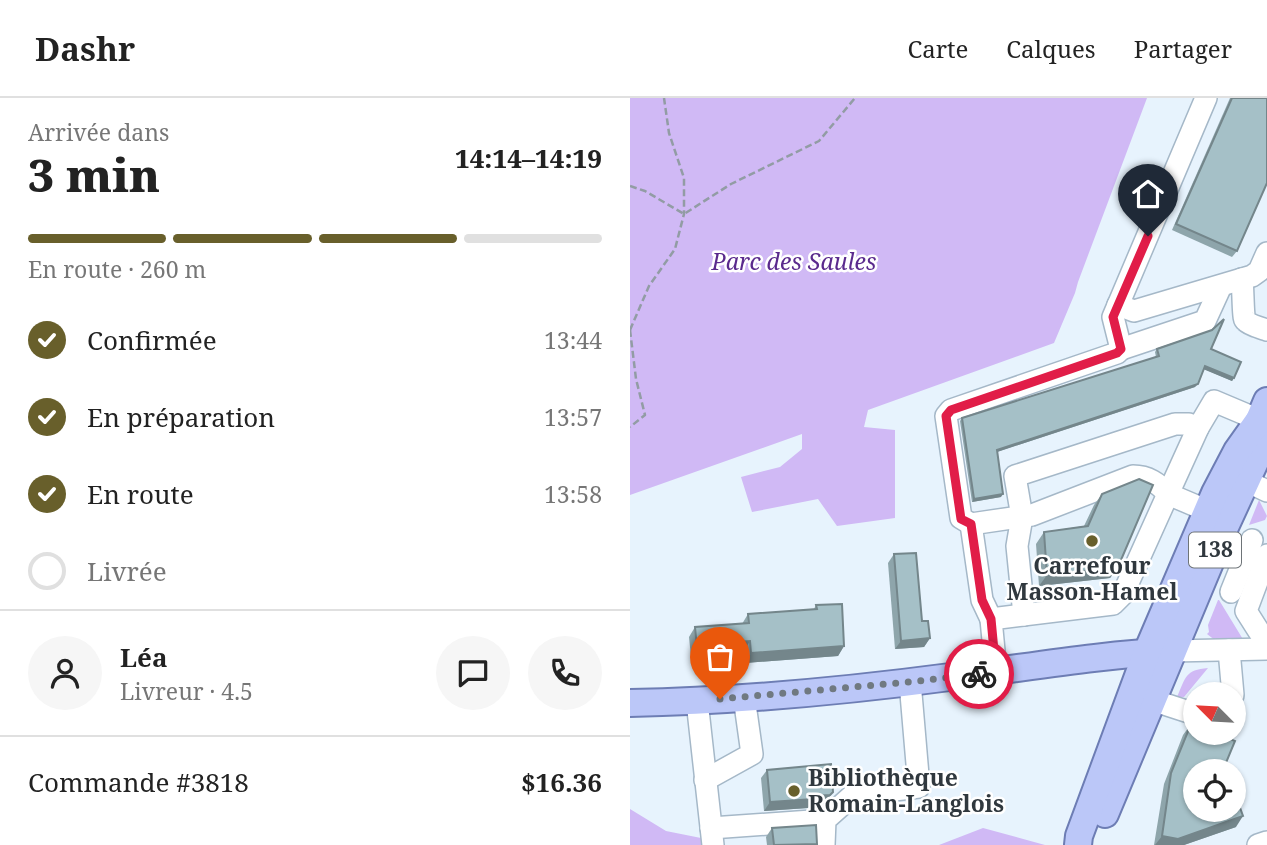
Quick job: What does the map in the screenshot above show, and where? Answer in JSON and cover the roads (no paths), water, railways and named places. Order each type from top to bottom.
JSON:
[{"type":"main road","name":"138","points":[[1079,845],[1079,835],[1216,520],[1256,486],[1263,452],[1264,411]]},
{"type":"main road","name":"138","points":[[1092,845],[1152,700],[1160,652],[1203,580],[1216,520],[1237,450],[1264,411]]},
{"type":"main road","points":[[630,703],[696,701],[909,682],[1160,652]]},
{"type":"street","points":[[1121,349],[1113,317],[1206,98]]},
{"type":"street","points":[[1118,305],[1134,311],[1242,279],[1259,271],[1267,253]]},
{"type":"street","points":[[1242,279],[1245,300],[1243,317],[1245,321],[1267,330]]},
{"type":"street","points":[[1160,652],[1267,646],[1246,611],[1241,595],[1264,544],[1168,494],[1158,482],[1133,476],[1044,512],[971,524],[961,519],[946,416],[951,410],[1205,321],[1221,286]]},
{"type":"street","points":[[991,619],[1105,606],[1118,600],[1198,428],[1214,401],[1264,411]]},
{"type":"street","points":[[1024,615],[1017,546],[1022,517],[1015,476],[1175,424],[1189,424],[1198,428]]},
{"type":"street","points":[[971,524],[982,600],[991,619],[996,672]]},
{"type":"street","points":[[1203,580],[1241,595]]},
{"type":"street","points":[[1229,650],[1232,682]]},
{"type":"street","points":[[696,701],[712,837],[825,820],[853,795],[919,787],[909,682]]},
{"type":"street","points":[[705,780],[752,754],[744,697]]},
{"type":"street","points":[[1152,700],[1183,710]]},
{"type":"street","points":[[824,845],[825,820]]},
{"type":"street","points":[[1258,845],[1267,842]]},
{"type":"place","name":"Carrefour Masson-Hamel","points":[[1092,541]]},
{"type":"place","name":"Bibliothèque Romain-Langlois","points":[[794,791]]},
{"type":"park label","name":"Parc des Saules","points":[[794,262]]}]
